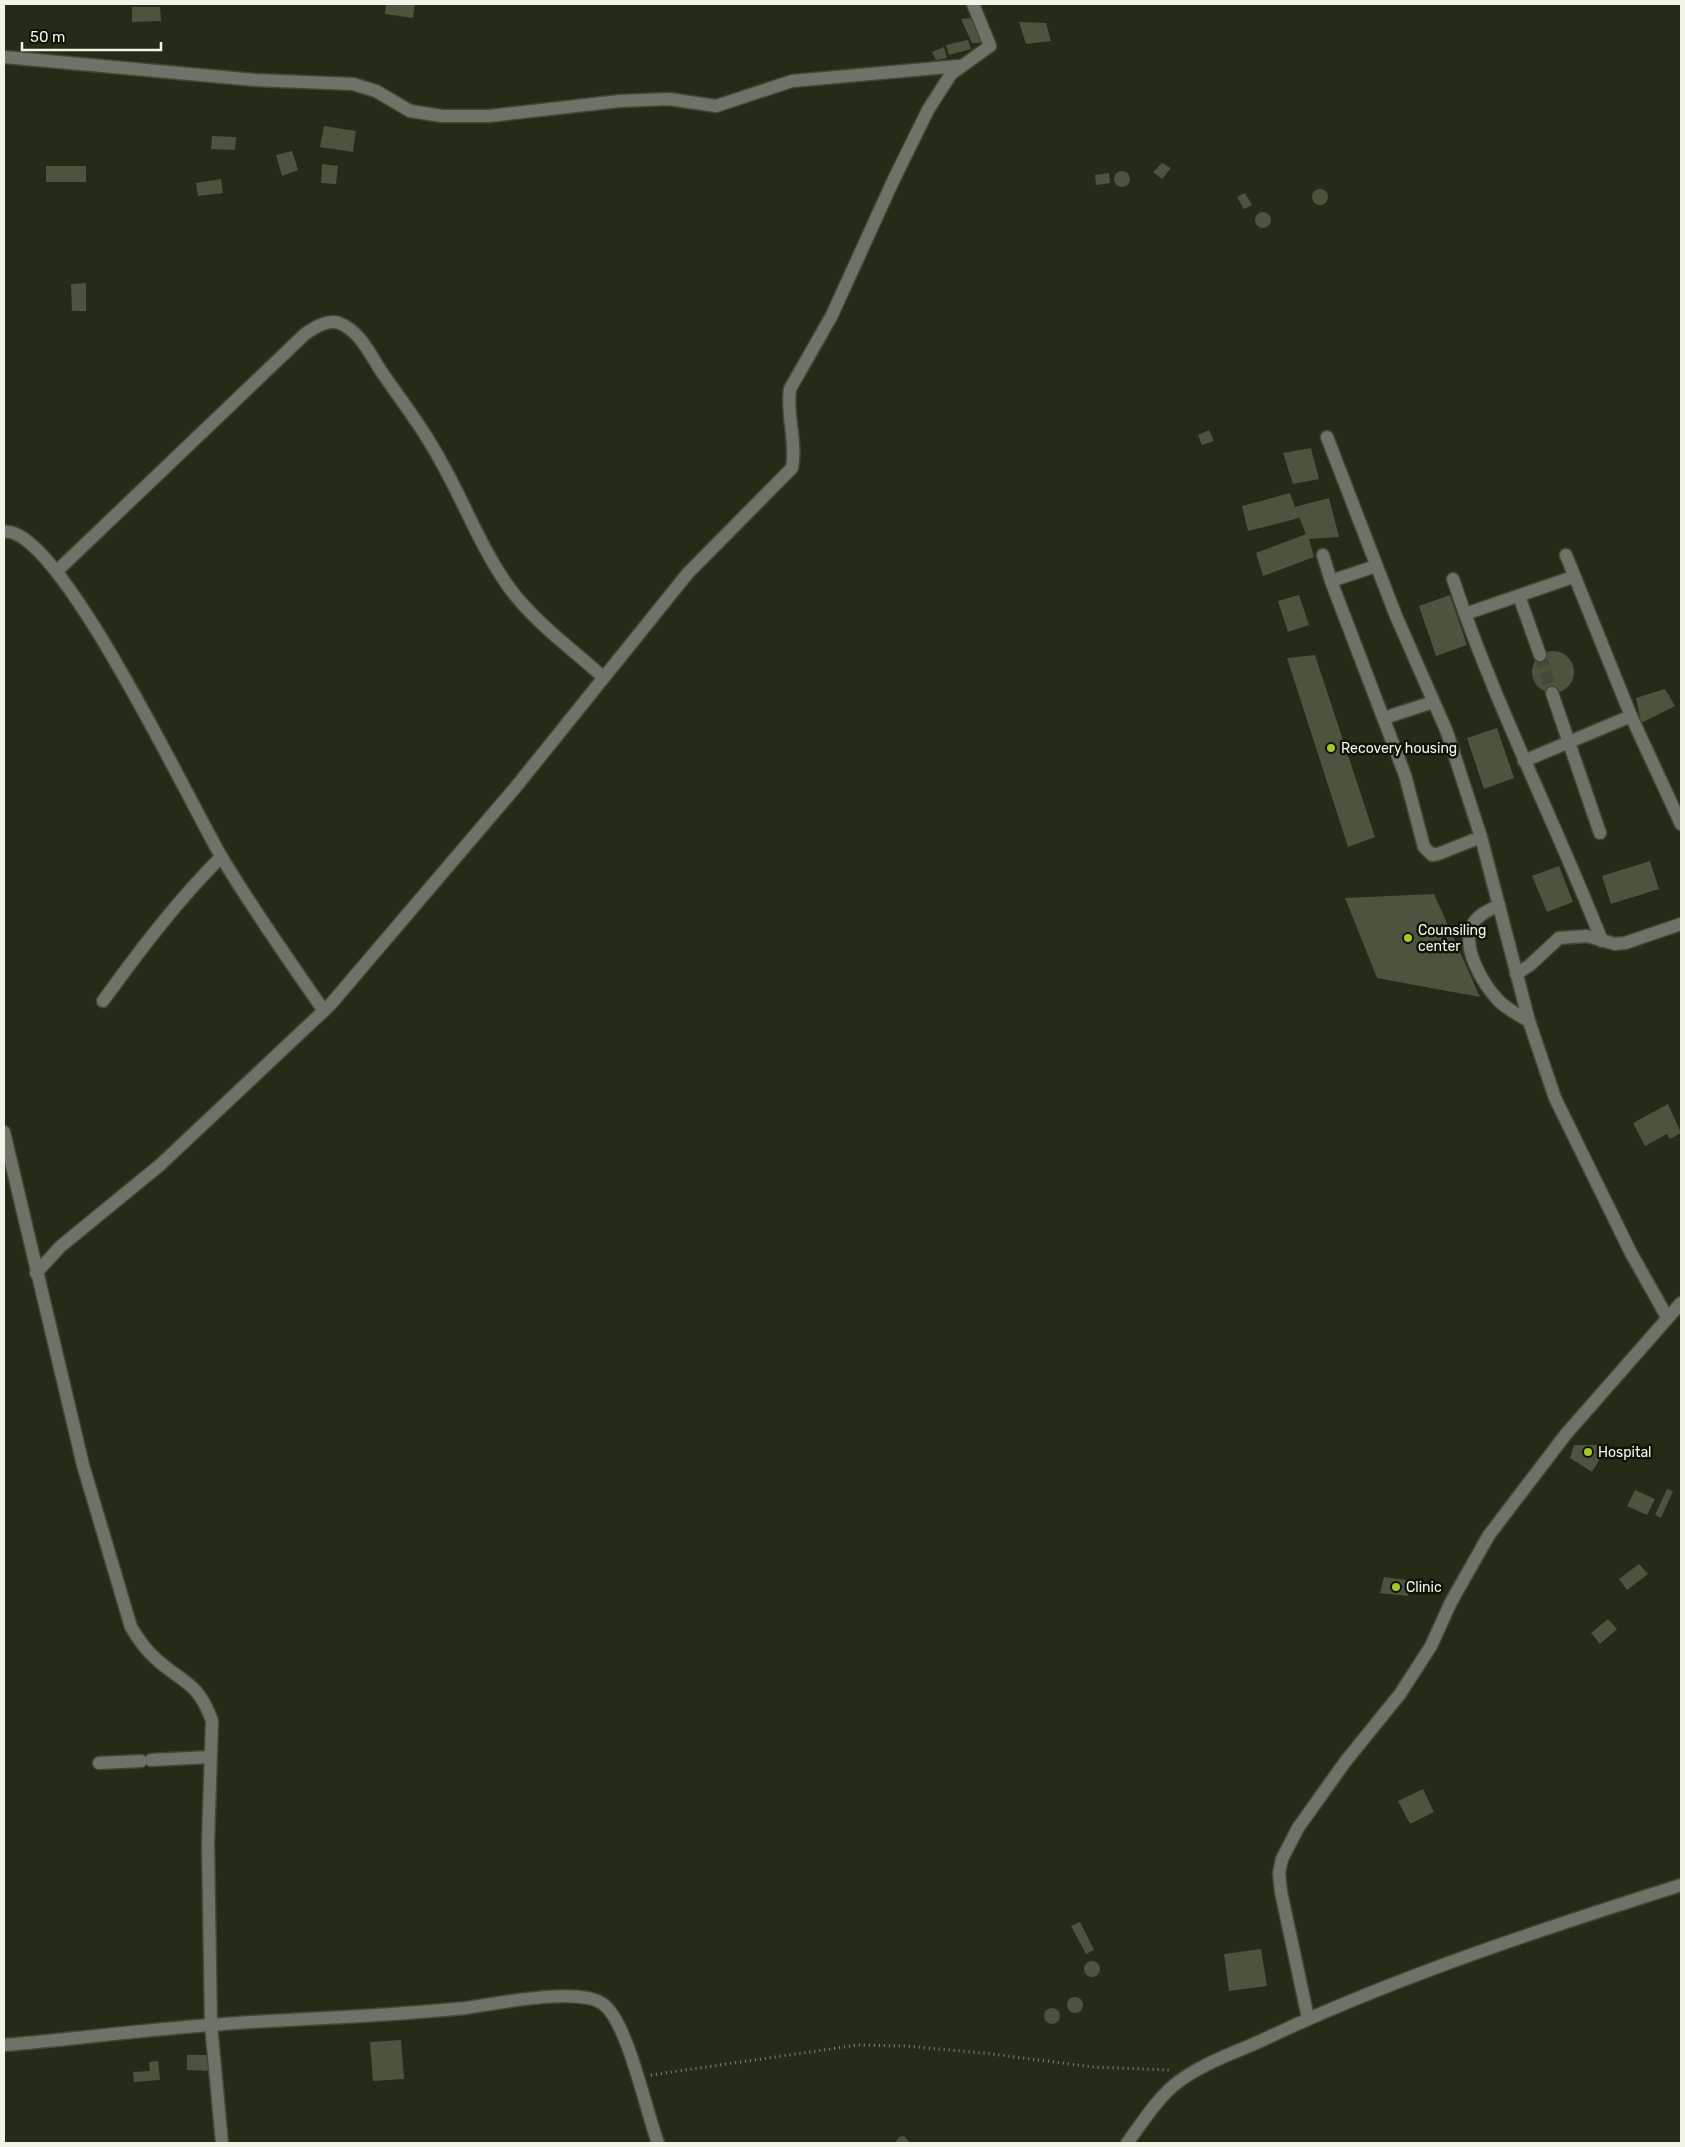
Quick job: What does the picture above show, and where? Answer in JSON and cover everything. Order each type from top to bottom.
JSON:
[{"type":"street","points":[[36,1272],[61,1246],[160,1164],[324,1011],[515,788],[688,573],[792,468],[795,453],[788,400],[790,389],[832,315],[920,124],[947,79],[959,66],[990,46],[973,4]]},
{"type":"street","points":[[4,57],[255,80],[353,84],[376,91],[410,111],[442,116],[489,116],[620,101],[669,98],[716,106],[792,81],[959,66]]},
{"type":"street","points":[[57,571],[305,334],[321,324],[339,323],[368,348],[379,368],[433,446],[479,539],[509,588],[545,626],[604,677]]},
{"type":"street","points":[[1327,437],[1376,566],[1447,732],[1481,837],[1529,1021],[1555,1098],[1631,1253],[1667,1317]]},
{"type":"street","points":[[4,532],[10,531],[23,537],[38,549],[57,571],[123,673],[200,821],[244,894],[324,1011]]},
{"type":"street","points":[[1323,555],[1331,581],[1405,775],[1427,852],[1432,855],[1438,854],[1481,837]]},
{"type":"street","points":[[1566,555],[1573,577],[1631,716],[1681,824]]},
{"type":"street","points":[[1331,581],[1376,566]]},
{"type":"street","points":[[1465,614],[1573,577]]},
{"type":"street","points":[[1453,579],[1465,614],[1524,761],[1578,880],[1602,941]]},
{"type":"street","points":[[1519,596],[1540,655]]},
{"type":"street","points":[[1552,693],[1600,833]]},
{"type":"street","points":[[1384,718],[1434,702]]},
{"type":"street","points":[[1524,761],[1631,716]]},
{"type":"street","points":[[103,1001],[161,924],[193,886],[222,857]]},
{"type":"street","points":[[1499,905],[1480,916],[1471,927],[1469,938],[1472,953],[1495,996],[1512,1012],[1529,1021]]},
{"type":"street","points":[[1516,974],[1530,966],[1559,938],[1587,936],[1602,941],[1626,943],[1681,924]]},
{"type":"street","points":[[4,1132],[36,1272],[84,1465],[130,1627],[150,1653],[197,1691],[206,1703],[212,1721],[208,1843],[211,2025],[222,2143]]},
{"type":"street","points":[[1308,2018],[1281,1892],[1279,1873],[1282,1859],[1298,1828],[1345,1762],[1405,1686],[1432,1646],[1451,1602],[1489,1535],[1566,1434],[1681,1302]]},
{"type":"street","points":[[99,1763],[210,1757]]},
{"type":"street","points":[[1127,2143],[1161,2099],[1175,2084],[1193,2071],[1308,2018],[1497,1946],[1681,1885]]},
{"type":"street","points":[[4,2044],[211,2025],[465,2008],[574,1996],[591,1998],[610,2010],[638,2077],[658,2143]]},
{"type":"path","points":[[638,2077],[858,2046],[905,2046],[984,2053],[1094,2067],[1193,2071]]},
{"type":"building","points":[[386,4],[415,4],[413,18],[385,14]]},
{"type":"building","points":[[132,7],[160,7],[161,21],[132,22]]},
{"type":"building","points":[[972,18],[981,43],[972,43],[961,19]]},
{"type":"building","points":[[1019,22],[1046,23],[1051,41],[1026,44]]},
{"type":"building","points":[[968,40],[971,49],[949,55],[946,45]]},
{"type":"building","points":[[944,47],[947,58],[936,60],[932,52]]},
{"type":"building","points":[[324,126],[356,131],[353,152],[320,147]]},
{"type":"building","points":[[212,136],[236,137],[235,150],[211,149]]},
{"type":"building","points":[[292,151],[298,170],[282,176],[276,155]]},
{"type":"building","points":[[1162,163],[1171,168],[1162,179],[1153,172]]},
{"type":"building","points":[[322,164],[338,166],[336,184],[321,183]]},
{"type":"building","points":[[46,166],[86,166],[86,182],[46,182]]},
{"type":"building","points":[[1122,171],[1130,179],[1122,187],[1114,179]]},
{"type":"building","points":[[1109,173],[1110,183],[1096,185],[1095,175]]},
{"type":"building","points":[[221,179],[223,193],[198,196],[196,183]]},
{"type":"building","points":[[1320,189],[1328,197],[1320,205],[1312,197]]},
{"type":"building","points":[[1245,193],[1252,205],[1244,209],[1237,197]]},
{"type":"building","points":[[1263,212],[1271,220],[1263,228],[1255,220]]},
{"type":"building","points":[[86,283],[86,311],[72,311],[71,284]]},
{"type":"building","points":[[1209,430],[1214,441],[1202,445],[1198,435]]},
{"type":"building","points":[[1311,448],[1319,479],[1293,484],[1283,453]]},
{"type":"building","points":[[1290,493],[1295,507],[1329,498],[1339,537],[1309,539],[1314,557],[1263,576],[1256,553],[1306,534],[1297,512],[1299,518],[1248,531],[1242,506]]},
{"type":"building","points":[[1299,595],[1309,625],[1288,632],[1278,601]]},
{"type":"building","points":[[1450,595],[1467,645],[1436,656],[1419,606]]},
{"type":"building","points":[[1553,651],[1568,657],[1574,672],[1568,687],[1553,693],[1538,687],[1532,672],[1538,657]]},
{"type":"building","name":"Recovery housing","points":[[1315,655],[1375,837],[1348,847],[1287,658]]},
{"type":"building","points":[[1665,689],[1675,706],[1641,723],[1636,698]]},
{"type":"building","points":[[1497,728],[1514,778],[1484,789],[1467,738]]},
{"type":"building","points":[[1650,861],[1659,889],[1611,904],[1602,876]]},
{"type":"building","points":[[1559,866],[1573,902],[1547,912],[1532,876]]},
{"type":"building","name":"Counsiling center","points":[[1434,894],[1480,997],[1377,978],[1345,898]]},
{"type":"building","points":[[1668,1104],[1681,1133],[1670,1139],[1667,1134],[1645,1146],[1633,1123]]},
{"type":"building","name":"Hospital","points":[[1574,1445],[1608,1445],[1592,1472],[1570,1458]]},
{"type":"building","points":[[1667,1489],[1673,1491],[1661,1518],[1655,1515]]},
{"type":"building","points":[[1635,1490],[1655,1499],[1647,1515],[1627,1506]]},
{"type":"building","points":[[1639,1564],[1648,1574],[1627,1590],[1619,1579]]},
{"type":"building","name":"Clinic","points":[[1384,1577],[1413,1581],[1408,1596],[1380,1593]]},
{"type":"building","points":[[1608,1619],[1617,1629],[1600,1644],[1591,1633]]},
{"type":"building","points":[[1423,1789],[1434,1812],[1410,1824],[1398,1801]]},
{"type":"building","points":[[1080,1922],[1094,1950],[1086,1954],[1071,1926]]},
{"type":"building","points":[[1261,1949],[1267,1986],[1229,1991],[1224,1954]]},
{"type":"building","points":[[1092,1961],[1100,1969],[1092,1977],[1084,1969]]},
{"type":"building","points":[[1075,1997],[1083,2005],[1075,2013],[1067,2005]]},
{"type":"building","points":[[1052,2008],[1060,2016],[1052,2024],[1044,2016]]},
{"type":"building","points":[[401,2040],[404,2079],[373,2081],[370,2042]]},
{"type":"building","points":[[187,2055],[212,2055],[212,2071],[187,2070]]},
{"type":"building","points":[[158,2061],[160,2080],[134,2082],[133,2072],[150,2071],[149,2062]]},
{"type":"building","points":[[904,2136],[910,2143],[895,2143],[899,2137]]},
{"type":"tunnel","points":[[1540,655],[1552,693]]},
{"type":"place","name":"Recovery housing","points":[[1331,748]]},
{"type":"place","name":"Counsiling center","points":[[1408,938]]},
{"type":"place","name":"Hospital","points":[[1588,1452]]},
{"type":"place","name":"Clinic","points":[[1396,1587]]}]
